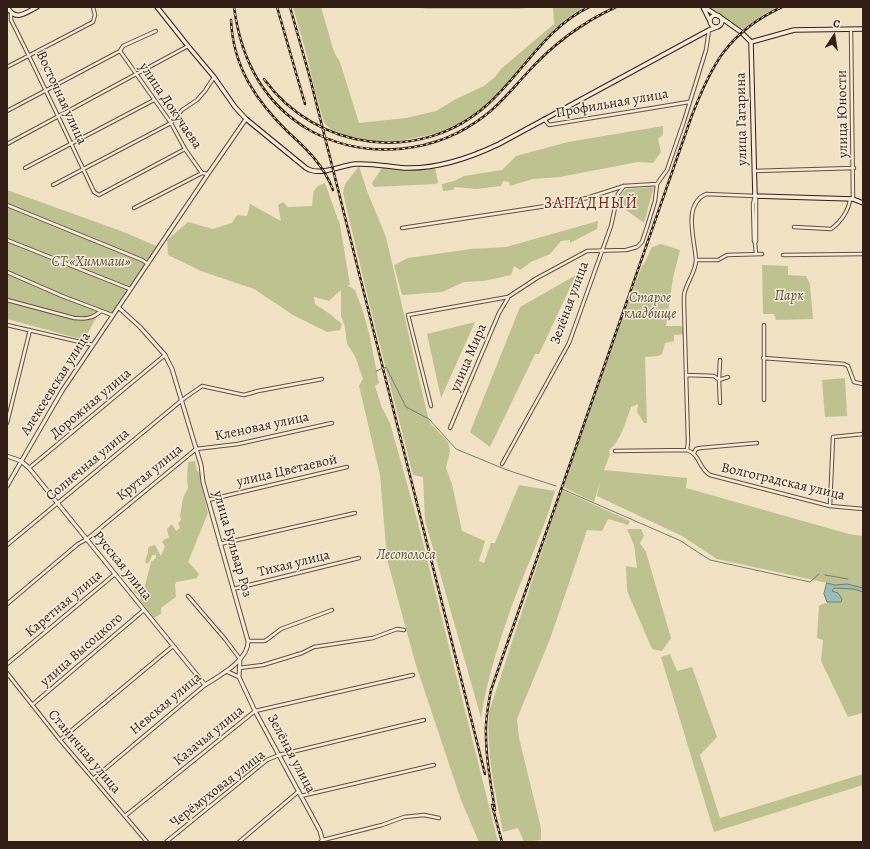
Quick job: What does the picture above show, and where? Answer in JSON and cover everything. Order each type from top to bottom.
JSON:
[{"type":"main road","name":"Восточная улица","points":[[7,7],[11,14]]},
{"type":"main road","points":[[11,14],[15,16],[20,15],[37,7]]},
{"type":"main road","points":[[157,7],[246,119]]},
{"type":"main road","points":[[703,7],[741,32],[751,42],[794,30],[863,29]]},
{"type":"main road","points":[[703,7],[710,23],[714,27],[717,27]]},
{"type":"main road","points":[[709,30],[713,16],[719,17]]},
{"type":"main road","points":[[717,27],[722,22],[719,17]]},
{"type":"main road","points":[[544,119],[709,30],[729,24]]},
{"type":"main road","name":"улица Гагарина","points":[[751,42],[755,196]]},
{"type":"main road","name":"Профильная улица","points":[[246,119],[310,170],[316,172],[351,164],[407,168],[455,162],[500,144],[544,119]]},
{"type":"main road","points":[[755,196],[852,199],[863,203]]},
{"type":"street","points":[[7,68],[93,22],[93,7]]},
{"type":"street","name":"Восточная улица","points":[[11,14],[11,20],[94,192],[99,195],[185,149]]},
{"type":"street","name":"улица Юности","points":[[851,29],[854,168],[852,199]]},
{"type":"street","name":"Профильная улица","points":[[601,251],[626,250],[637,247],[642,242],[655,201],[657,184],[667,170],[690,102],[706,50],[709,30]]},
{"type":"street","points":[[7,111],[120,51],[123,46],[156,31]]},
{"type":"street","points":[[7,144],[188,46]]},
{"type":"street","name":"улица Докучаева","points":[[120,51],[171,123],[185,149],[202,173]]},
{"type":"street","points":[[53,185],[171,123],[182,110],[197,100],[214,77]]},
{"type":"street","points":[[25,168],[154,100]]},
{"type":"street","name":"Профильная улица","points":[[544,119],[549,125],[690,102]]},
{"type":"street","name":"Алексеевская улица","points":[[7,486],[62,391],[246,119]]},
{"type":"street","points":[[754,171],[854,168]]},
{"type":"street","points":[[134,208],[202,173],[208,174]]},
{"type":"street","points":[[402,228],[546,206],[586,198],[624,186],[657,184]]},
{"type":"street","name":"Зелёная улица","points":[[502,464],[569,343],[611,226],[618,194],[624,186]]},
{"type":"street","points":[[687,450],[684,295],[696,260],[691,226],[692,215],[698,200],[706,194],[755,196]]},
{"type":"street","name":"улица Гагарина","points":[[755,196],[757,204],[755,243],[756,254]]},
{"type":"street","points":[[794,227],[831,229],[847,211],[852,199]]},
{"type":"street","points":[[7,205],[142,260],[148,264]]},
{"type":"street","points":[[7,240],[130,289]]},
{"type":"street","points":[[431,406],[408,314],[508,297],[537,278],[587,251],[601,251]]},
{"type":"street","points":[[696,260],[718,260],[726,255],[762,254]]},
{"type":"street","points":[[783,255],[863,254]]},
{"type":"street","points":[[7,272],[112,315]]},
{"type":"street","name":"улица Мира","points":[[450,428],[499,313],[508,297]]},
{"type":"street","points":[[7,300],[74,318],[85,319],[94,316],[100,311]]},
{"type":"street","name":"Крутая улица","points":[[7,604],[78,544],[87,539],[196,449],[172,369],[165,355],[140,327],[118,307]]},
{"type":"street","points":[[7,325],[93,345]]},
{"type":"street","points":[[764,325],[764,400]]},
{"type":"street","points":[[7,423],[30,330]]},
{"type":"street","name":"Дорожная улица","points":[[29,468],[165,355]]},
{"type":"street","points":[[763,358],[844,364],[848,366],[854,382],[863,384]]},
{"type":"street","points":[[720,360],[720,403]]},
{"type":"street","points":[[686,375],[714,376],[719,380]]},
{"type":"street","points":[[719,380],[728,377]]},
{"type":"street","name":"Солнечная улица","points":[[7,545],[182,400],[202,386],[244,395],[258,390],[322,379]]},
{"type":"street","name":"Кленовая улица","points":[[196,449],[238,444],[332,422]]},
{"type":"street","points":[[830,506],[833,437],[863,434]]},
{"type":"street","points":[[614,451],[687,450],[694,453],[696,449],[700,448],[758,443]]},
{"type":"street","name":"улица Бульвар Роз","points":[[196,449],[202,465],[208,500],[248,643]]},
{"type":"street","name":"Волгоградская улица","points":[[694,453],[703,469],[710,475],[830,506],[863,509]]},
{"type":"street","points":[[7,456],[21,461]]},
{"type":"street","name":"Русская улица","points":[[21,461],[29,468],[205,685]]},
{"type":"street","name":"улица Цветаевой","points":[[208,500],[347,467]]},
{"type":"street","points":[[220,544],[355,513]]},
{"type":"street","name":"Тихая улица","points":[[233,589],[359,558]]},
{"type":"street","name":"Каретная улица","points":[[7,664],[115,574]]},
{"type":"street","points":[[188,596],[240,659]]},
{"type":"street","name":"улица Высоцкого","points":[[32,705],[144,610]]},
{"type":"street","points":[[248,643],[265,641],[281,629],[332,610]]},
{"type":"street","points":[[239,668],[263,665],[302,653],[314,647],[373,638],[397,629],[404,630]]},
{"type":"street","name":"Невская улица","points":[[93,779],[205,685],[226,671],[240,659],[248,643]]},
{"type":"street","points":[[60,740],[173,646]]},
{"type":"street","name":"Зелёная улица","points":[[240,659],[239,677],[255,711],[320,831],[322,841]]},
{"type":"street","points":[[226,671],[239,677]]},
{"type":"street","name":"Станичная улица","points":[[7,673],[60,740],[146,842]]},
{"type":"street","name":"Казачья улица","points":[[124,816],[255,711],[413,675]]},
{"type":"street","name":"Черёмуховая улица","points":[[166,842],[266,760],[279,755],[424,720]]},
{"type":"street","points":[[301,796],[434,765]]},
{"type":"street","points":[[239,842],[299,791]]},
{"type":"street","points":[[322,841],[382,825],[404,817],[424,816],[439,818]]},
{"type":"green space","points":[[293,7],[321,7],[334,52],[340,62],[359,123],[406,118],[436,111],[456,99],[484,86],[495,77],[502,68],[554,24],[553,7],[584,7],[568,17],[555,29],[495,97],[475,114],[439,132],[411,139],[379,142],[336,132],[325,124]]},
{"type":"green space","points":[[414,7],[536,7],[518,9],[427,9]]},
{"type":"green space","points":[[707,7],[778,7],[764,14],[743,29],[741,27],[740,29]]},
{"type":"green space","points":[[663,126],[663,135],[658,139],[661,152],[653,163],[638,162],[560,177],[533,179],[510,186],[509,182],[503,181],[501,186],[476,189],[455,187],[453,190],[443,191],[442,184],[454,181],[464,176],[502,170],[516,156],[568,142]]},
{"type":"green space","points":[[359,166],[367,191],[386,237],[428,417],[430,423],[448,442],[450,450],[446,468],[452,484],[462,531],[485,541],[479,561],[484,563],[491,543],[495,543],[519,485],[555,491],[495,656],[481,718],[425,520],[423,477],[413,475],[343,193],[345,184]]},
{"type":"green space","points":[[382,168],[435,168],[438,182],[436,184],[374,187],[372,183]]},
{"type":"green space","name":"Лесополоса","points":[[325,183],[340,225],[350,285],[347,285],[355,290],[369,333],[379,383],[375,386],[382,408],[390,423],[418,523],[498,842],[479,842],[461,800],[415,662],[387,559],[380,475],[359,386],[363,379],[355,356],[347,344],[345,327],[341,316],[341,290],[329,301],[314,297],[315,304],[342,324],[340,330],[327,332],[293,315],[254,289],[201,271],[168,255],[167,240],[188,222],[213,229],[232,223],[237,215],[247,216],[250,204],[281,221],[278,205],[283,202],[288,207],[312,206],[315,189]]},
{"type":"green space","points":[[654,187],[644,223],[619,205],[621,195],[626,189]]},
{"type":"green space","name":"СТ «Химмаш»","points":[[7,190],[121,231],[159,247],[112,315],[100,311],[84,340],[7,319]]},
{"type":"green space","points":[[598,221],[597,229],[570,243],[570,240],[561,241],[550,254],[531,262],[520,270],[514,266],[511,275],[484,281],[464,282],[442,292],[402,295],[394,265],[408,258],[471,249],[506,247]]},
{"type":"green space","name":"Старое кладбище","points":[[661,244],[680,250],[673,278],[666,326],[684,326],[683,334],[674,335],[674,341],[665,343],[662,354],[658,356],[645,357],[647,423],[644,423],[637,412],[638,404],[631,407],[620,436],[609,450],[610,454],[604,470],[687,478],[686,488],[849,534],[863,536],[863,591],[857,590],[863,592],[863,713],[848,717],[821,661],[823,640],[817,638],[819,606],[821,604],[841,602],[831,591],[834,588],[850,588],[717,559],[682,536],[597,496],[600,482],[594,502],[563,487],[617,331],[642,266],[652,247]]},
{"type":"green space","name":"Парк","points":[[762,265],[788,266],[788,275],[806,276],[810,284],[813,319],[776,320],[774,314],[763,314]]},
{"type":"green space","points":[[576,275],[539,354],[535,354],[490,447],[470,432],[520,307]]},
{"type":"green space","points":[[475,322],[441,398],[427,334]]},
{"type":"green space","points":[[845,378],[847,416],[825,417],[822,380]]},
{"type":"green space","points":[[195,461],[197,471],[200,473],[208,513],[188,562],[199,574],[197,578],[176,582],[176,597],[161,608],[161,614],[154,618],[140,600],[139,595],[134,592],[134,585],[144,589],[151,562],[156,558],[156,555],[152,555],[147,564],[145,561],[148,553],[148,547],[155,545],[161,556],[165,546],[162,542],[169,538],[167,529],[172,524],[176,531],[180,528],[178,523],[181,520],[180,516],[183,498],[188,488],[188,462]]},
{"type":"green space","points":[[562,490],[630,521],[628,525],[608,519],[602,531],[587,530],[550,639],[517,719],[519,738],[541,828],[541,840],[524,842],[518,828],[503,832],[490,757],[488,727],[489,712]]},
{"type":"green space","points":[[627,529],[641,529],[644,536],[640,543],[646,552],[671,638],[662,651],[652,649],[627,591],[626,566],[637,568],[634,545]]},
{"type":"green space","points":[[670,654],[677,671],[692,667],[717,737],[700,755],[720,818],[863,774],[863,785],[714,832],[661,657]]},
{"type":"water","points":[[827,583],[835,585],[847,584],[863,588],[863,592],[853,589],[834,588],[832,591],[838,593],[842,599],[841,602],[827,602],[824,594]]},
{"type":"waterway","points":[[376,371],[386,367],[406,407],[429,419],[456,449],[507,470],[556,486]]},
{"type":"waterway","points":[[562,489],[681,541],[710,560],[810,582],[819,574]]},
{"type":"waterway","points":[[825,575],[848,579]]},
{"type":"railway","points":[[234,7],[242,45],[249,62],[257,79],[267,94],[280,108],[294,120],[311,131],[333,141],[355,147],[378,149],[401,149],[424,145],[446,138],[467,127],[487,114],[498,104],[537,62],[568,35],[579,27],[616,7]]},
{"type":"railway","points":[[277,7],[305,104]]},
{"type":"railway","points":[[290,7],[310,78],[485,774]]},
{"type":"railway","points":[[264,79],[286,103],[311,122],[340,135],[370,142],[401,142],[431,136],[460,124],[487,105],[500,93],[535,52],[559,27],[573,16],[589,7]]},
{"type":"railway","points":[[495,810],[486,745],[486,718],[491,690],[691,118],[706,82],[714,66],[724,52],[748,27],[782,7]]},
{"type":"railway","points":[[231,20],[236,53],[248,82],[277,121],[315,159],[325,173],[333,190]]},
{"type":"railway","points":[[492,805],[502,842]]},
{"type":"district","name":"ЗАПАДНЫЙ","points":[[591,204]]}]
